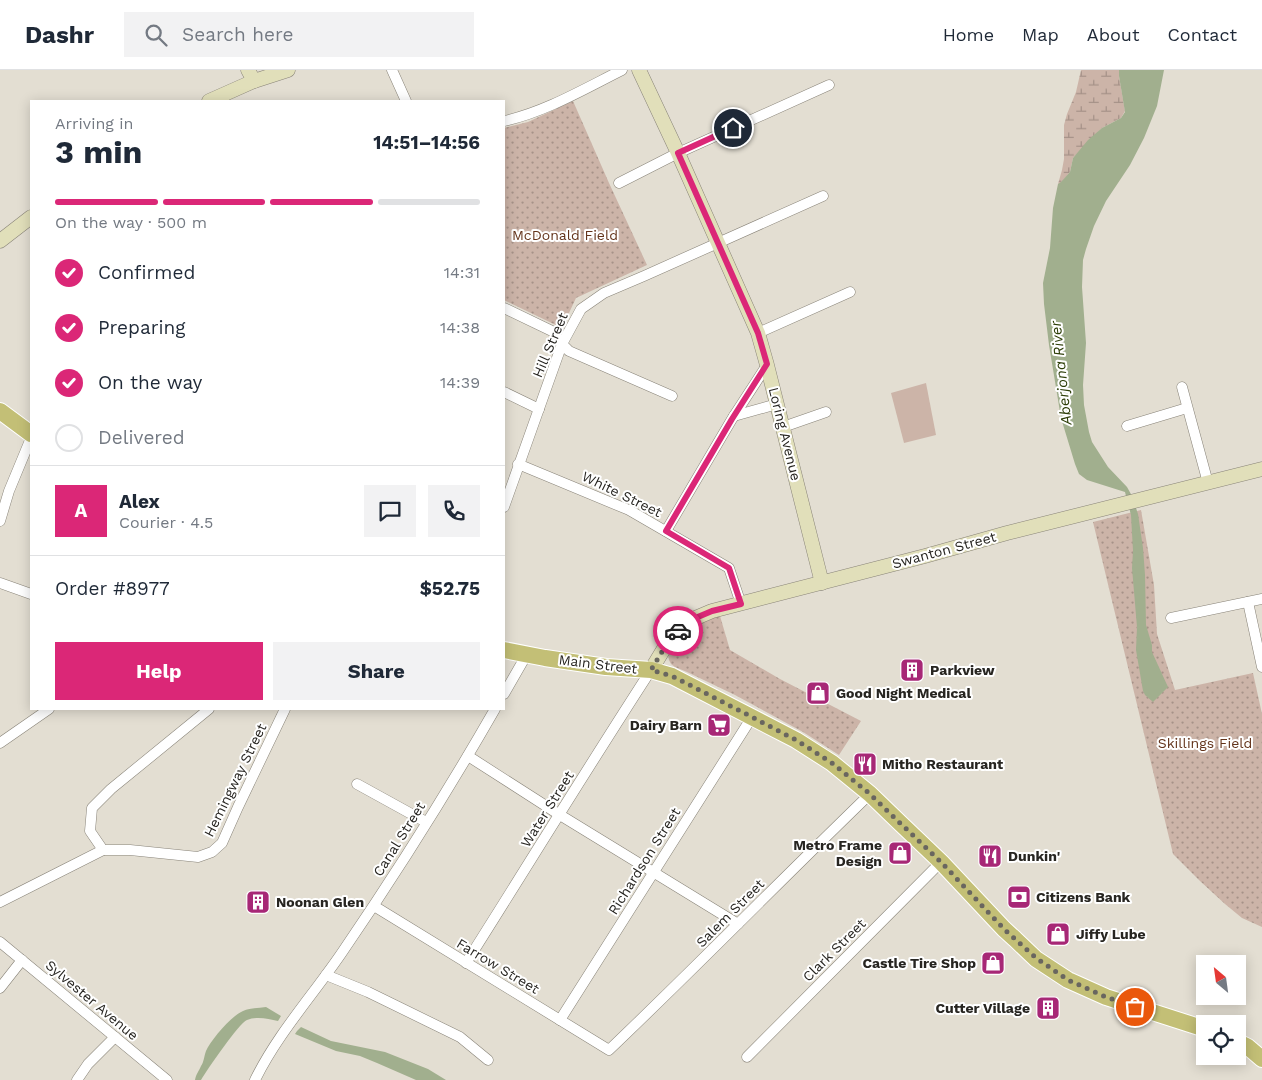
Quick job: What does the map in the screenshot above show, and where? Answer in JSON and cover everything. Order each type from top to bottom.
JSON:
[{"type":"main road","points":[[0,411],[30,433]]},
{"type":"main road","name":"Main Street","points":[[505,650],[606,667],[651,670],[672,676],[796,740],[832,763],[870,794],[941,862],[1004,929],[1036,958],[1068,980],[1106,997],[1196,1026]]},
{"type":"main road","points":[[1246,1045],[1262,1059]]},
{"type":"street","points":[[211,100],[251,75],[288,70]]},
{"type":"street","points":[[392,70],[406,100]]},
{"type":"street","points":[[505,121],[522,117],[622,70]]},
{"type":"street","name":"Loring Avenue","points":[[639,70],[758,333],[822,583]]},
{"type":"street","points":[[619,183],[678,153],[829,85]]},
{"type":"street","name":"Hill Street","points":[[505,504],[562,344],[581,309],[604,293],[823,196]]},
{"type":"street","points":[[0,241],[30,218]]},
{"type":"street","points":[[758,333],[850,292]]},
{"type":"street","points":[[505,308],[554,332],[568,351],[672,396]]},
{"type":"street","points":[[666,531],[767,364]]},
{"type":"street","points":[[1182,387],[1208,483]]},
{"type":"street","points":[[505,392],[539,409]]},
{"type":"street","points":[[734,416],[777,404]]},
{"type":"street","points":[[1127,426],[1187,408]]},
{"type":"street","points":[[783,427],[826,412]]},
{"type":"street","points":[[0,521],[9,491],[30,440]]},
{"type":"street","name":"White Street","points":[[518,464],[629,510],[729,568],[741,604]]},
{"type":"street","name":"Swanton Street","points":[[651,670],[668,642],[686,622],[712,611],[1262,469]]},
{"type":"street","points":[[0,583],[30,594]]},
{"type":"street","points":[[1171,618],[1262,599]]},
{"type":"street","points":[[1248,602],[1262,668]]},
{"type":"street","points":[[505,692],[527,654]]},
{"type":"street","name":"Water Street","points":[[466,963],[651,670]]},
{"type":"street","points":[[0,743],[48,710]]},
{"type":"street","points":[[0,902],[103,850],[90,831],[92,808],[111,788],[208,710]]},
{"type":"street","name":"Hemingway Street","points":[[103,850],[130,850],[198,857],[212,852],[222,843],[285,710]]},
{"type":"street","name":"Canal Street","points":[[256,1080],[263,1065],[296,1014],[374,906],[468,756],[494,710]]},
{"type":"street","name":"Richardson Street","points":[[560,1020],[752,717]]},
{"type":"street","points":[[468,756],[738,924]]},
{"type":"street","points":[[357,784],[426,822]]},
{"type":"street","name":"Salem Street","points":[[609,1050],[870,794]]},
{"type":"street","name":"Clark Street","points":[[747,1057],[941,862]]},
{"type":"street","name":"Farrow Street","points":[[374,906],[609,1050]]},
{"type":"street","name":"Sylvester Avenue","points":[[0,942],[167,1080]]},
{"type":"street","points":[[0,988],[22,960]]},
{"type":"street","points":[[326,975],[368,992],[460,1037],[488,1060]]},
{"type":"street","points":[[77,1080],[88,1064],[115,1036]]},
{"type":"green space","points":[[1081,70],[1119,70],[1125,111],[1121,118],[1102,128],[1073,158],[1070,172],[1058,184],[1064,159],[1064,125],[1076,92]]},
{"type":"green space","name":"McDonald Field","points":[[573,101],[647,265],[576,298],[562,328],[505,300],[505,128],[528,122]]},
{"type":"green space","points":[[926,383],[936,435],[904,443],[891,393]]},
{"type":"green space","name":"Skillings Field","points":[[1141,510],[1154,585],[1157,634],[1175,690],[1253,673],[1262,714],[1262,927],[1242,918],[1173,854],[1093,522]]},
{"type":"green space","points":[[720,616],[730,650],[780,679],[861,721],[839,755],[803,732],[735,695],[671,664],[668,654],[669,649],[691,624]]},
{"type":"water","name":"Aberjona River","points":[[1119,70],[1164,70],[1157,106],[1144,138],[1130,165],[1106,201],[1094,226],[1083,260],[1082,287],[1086,343],[1083,385],[1084,405],[1092,442],[1108,467],[1127,487],[1138,514],[1145,575],[1146,625],[1152,645],[1152,652],[1168,687],[1153,702],[1143,691],[1136,650],[1137,627],[1132,568],[1131,515],[1125,492],[1087,480],[1079,474],[1061,418],[1044,304],[1043,283],[1050,248],[1053,208],[1058,184],[1070,172],[1073,158],[1088,140],[1102,128],[1121,118],[1125,112]]},
{"type":"water","points":[[266,1007],[281,1016],[278,1021],[259,1018],[247,1020],[216,1057],[201,1080],[195,1080],[206,1051],[227,1023],[243,1011]]},
{"type":"water","points":[[301,1027],[331,1041],[385,1052],[428,1069],[446,1080],[416,1080],[360,1056],[336,1051],[295,1034]]},
{"type":"way so far","points":[[678,631],[668,642],[651,670],[672,676],[750,716],[796,740],[832,763],[870,794],[941,862],[1004,929],[1036,958],[1068,980],[1106,997],[1135,1007]]},
{"type":"place","name":"Parkview","points":[[912,670]]},
{"type":"place","name":"Good Night Medical","points":[[818,693]]},
{"type":"place","name":"Dairy Barn","points":[[719,725]]},
{"type":"place","name":"Mitho Restaurant","points":[[865,764]]},
{"type":"place","name":"Metro Frame Design","points":[[900,853]]},
{"type":"place","name":"Dunkin'","points":[[990,856]]},
{"type":"place","name":"Citizens Bank","points":[[1019,897]]},
{"type":"place","name":"Noonan Glen","points":[[258,902]]},
{"type":"place","name":"Jiffy Lube","points":[[1058,934]]},
{"type":"place","name":"Castle Tire Shop","points":[[993,963]]},
{"type":"place","name":"Cutter Village","points":[[1048,1008]]},
{"type":"route","points":[[678,631],[686,622],[712,611],[741,604],[729,568],[666,531],[767,364],[758,333],[678,153],[733,128]]}]
